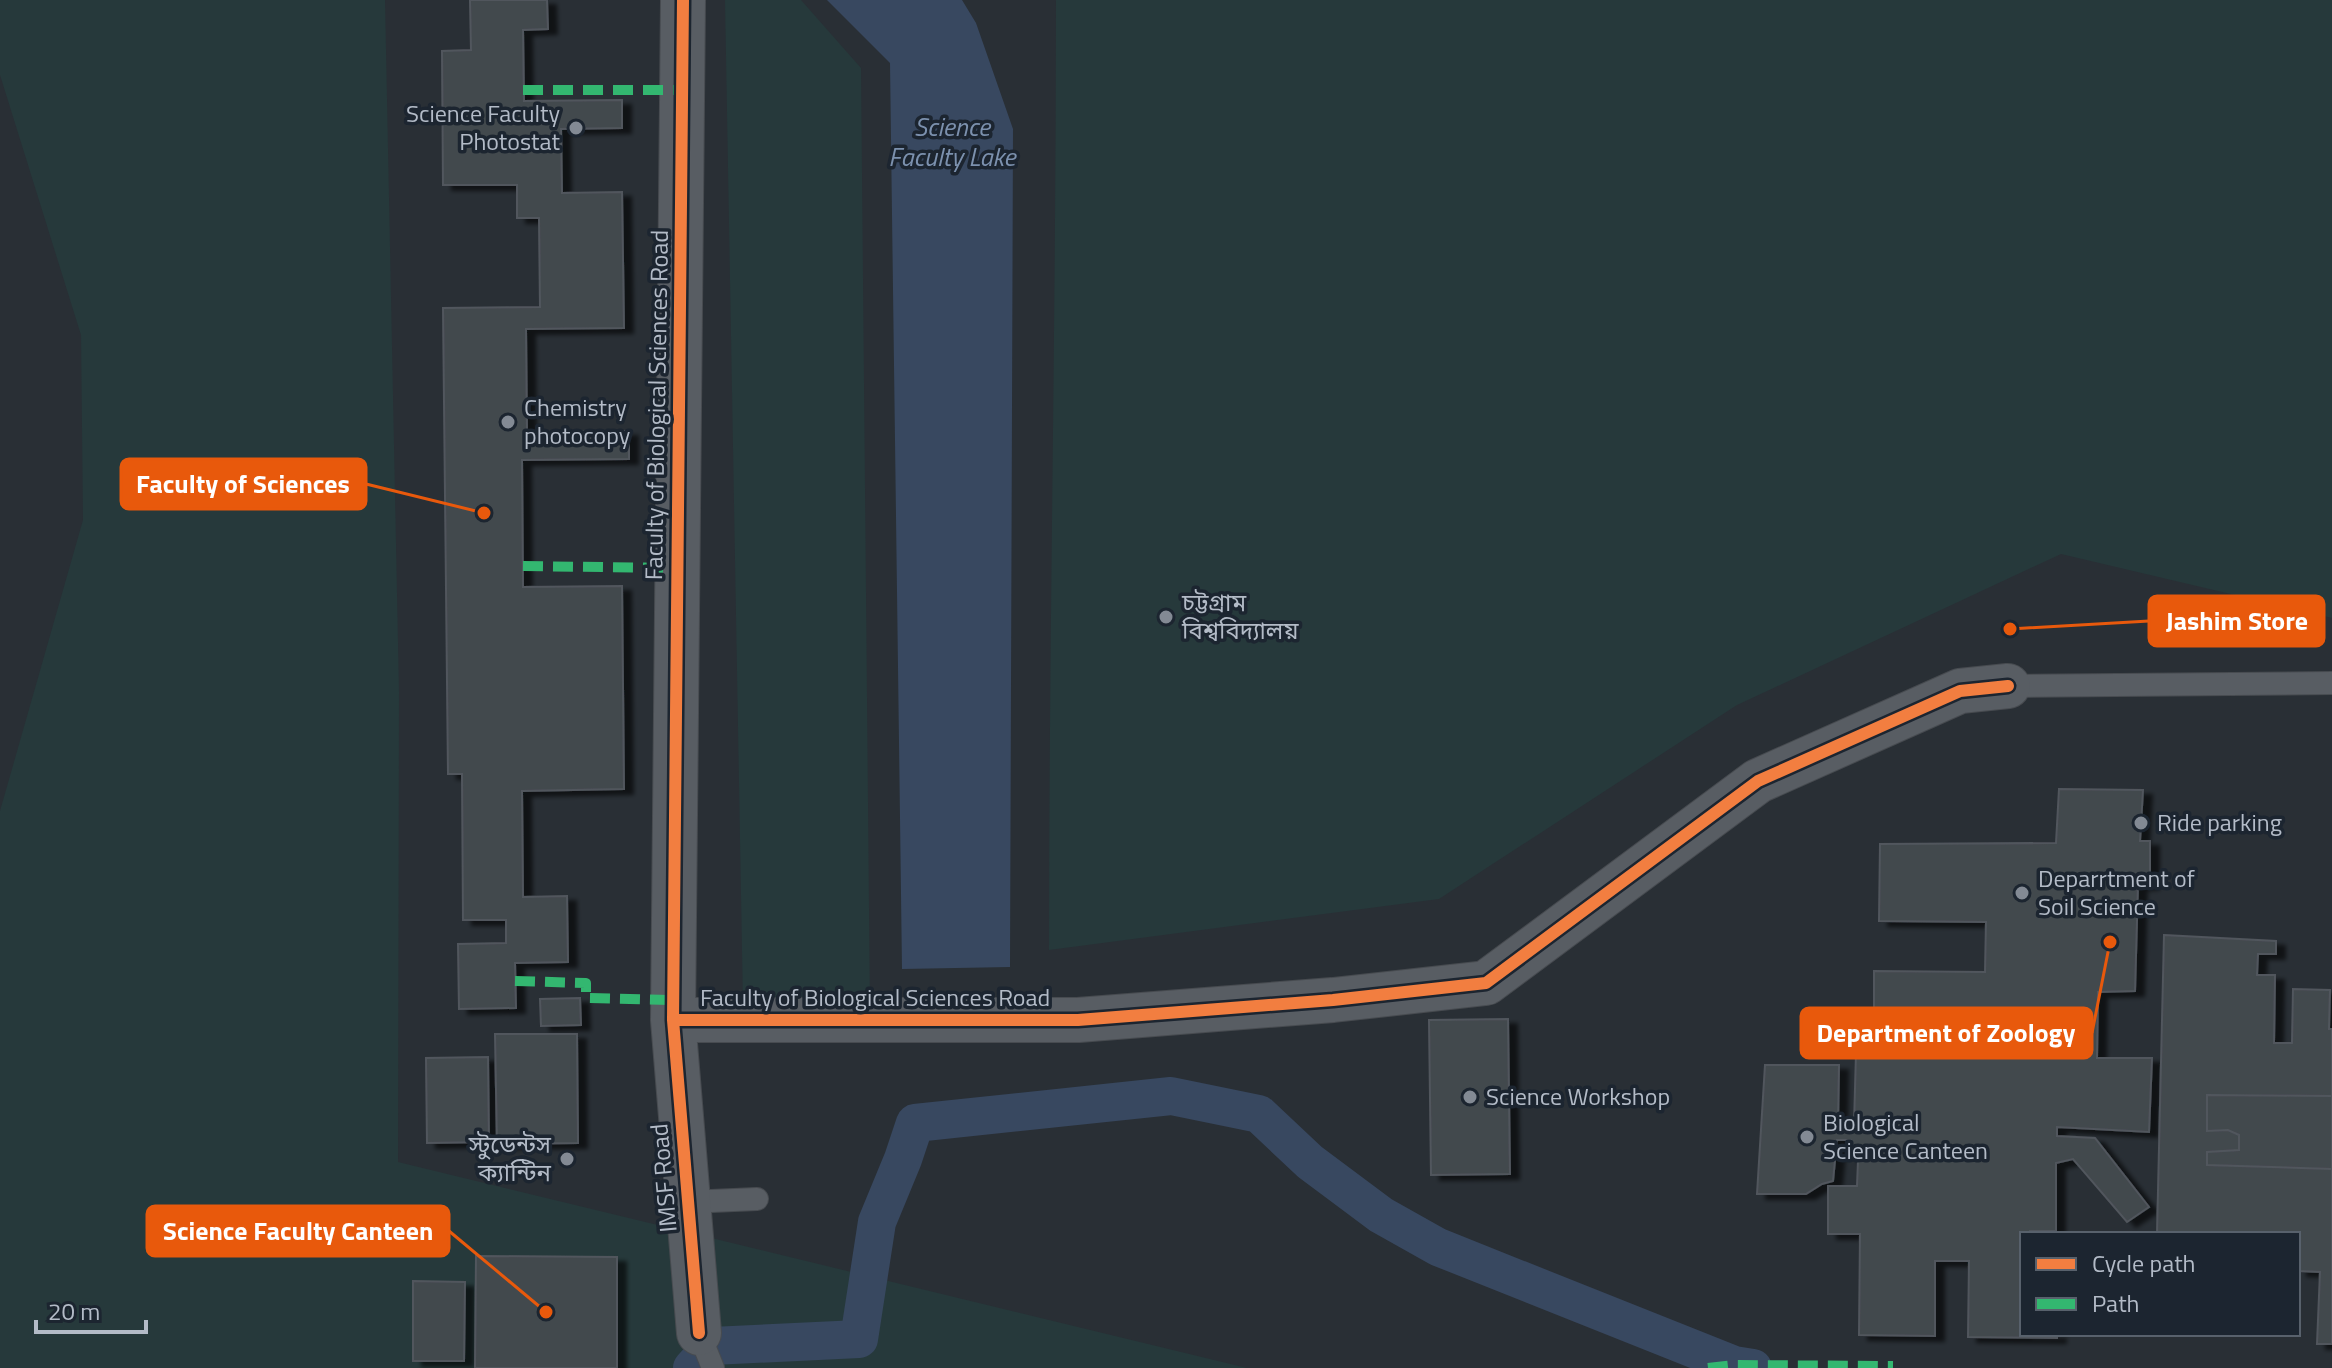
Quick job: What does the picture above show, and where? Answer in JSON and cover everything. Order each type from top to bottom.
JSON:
[{"type":"street","name":"Faculty of Biological Sciences Road","points":[[683,0],[673,1020],[1078,1020],[1333,1000],[1486,983],[1758,781],[1960,691],[2008,686]]},
{"type":"street","name":"IMSF Road","points":[[673,1020],[688,1202],[706,1350]]},
{"type":"lane","points":[[2008,686],[2332,683]]},
{"type":"lane","points":[[688,1202],[757,1199]]},
{"type":"shaded area","points":[[0,0],[385,0],[399,692],[398,1162],[1247,1368],[0,1368],[0,811],[83,520],[81,335],[0,75]]},
{"type":"shaded area","points":[[725,0],[801,0],[861,68],[870,1012],[743,1006]]},
{"type":"shaded area","points":[[1056,0],[2332,0],[2332,618],[2061,554],[1737,705],[1439,899],[1049,950]]},
{"type":"water","name":"Science Faculty Lake","points":[[827,0],[962,0],[976,23],[1013,129],[1010,967],[902,969],[890,63]]},
{"type":"building","points":[[470,0],[547,0],[548,29],[523,30],[524,101],[622,100],[622,128],[561,129],[562,193],[622,192],[624,328],[526,329],[527,432],[629,431],[629,459],[522,460],[523,587],[622,586],[624,789],[522,791],[523,897],[567,896],[568,962],[515,963],[516,1008],[459,1009],[458,944],[506,943],[506,920],[463,920],[462,774],[448,774],[443,308],[540,307],[539,218],[517,218],[517,185],[443,185],[442,51],[471,50]]},
{"type":"building","points":[[2059,789],[2143,790],[2140,841],[2150,841],[2150,884],[2138,885],[2135,991],[2098,992],[2097,1058],[2152,1058],[2149,1132],[2057,1127],[2057,1136],[2095,1138],[2149,1207],[2127,1222],[2073,1159],[2056,1163],[2056,1231],[2020,1232],[2020,1336],[2057,1338],[1968,1337],[1969,1261],[1935,1261],[1935,1336],[1859,1335],[1860,1234],[1828,1234],[1828,1186],[1857,1186],[1858,1161],[1850,1159],[1851,1140],[1837,1140],[1833,1181],[1806,1194],[1757,1194],[1765,1065],[1839,1065],[1838,1125],[1854,1125],[1856,1053],[2015,1048],[2015,1030],[1874,1029],[1874,971],[1985,972],[1986,922],[1879,921],[1880,844],[2056,843]]},
{"type":"building","points":[[2164,935],[2276,941],[2276,954],[2258,954],[2257,975],[2275,975],[2274,1043],[2292,1043],[2293,989],[2330,990],[2332,1344],[2317,1344],[2320,1272],[2300,1271],[2300,1232],[2157,1232]]},
{"type":"building","points":[[580,998],[581,1025],[541,1026],[540,999]]},
{"type":"building","name":"Science Workshop","points":[[1508,1019],[1510,1174],[1431,1175],[1429,1020]]},
{"type":"building","points":[[495,1034],[577,1034],[578,1143],[497,1144]]},
{"type":"building","points":[[488,1057],[489,1142],[427,1143],[426,1058]]},
{"type":"building","points":[[2207,1095],[2332,1096],[2332,1169],[2207,1165],[2207,1152],[2239,1150],[2239,1135],[2228,1130],[2207,1131]]},
{"type":"building","points":[[476,1256],[617,1257],[617,1368],[475,1368]]},
{"type":"building","points":[[413,1281],[465,1282],[464,1361],[413,1361]]},
{"type":"waterway","points":[[692,1368],[712,1346],[859,1339],[877,1222],[915,1123],[1171,1096],[1259,1114],[1310,1162],[1381,1215],[1438,1247],[1734,1365],[1753,1368]]},
{"type":"marked path","points":[[523,90],[682,90]]},
{"type":"marked path","points":[[523,566],[677,568]]},
{"type":"marked path","points":[[515,981],[586,983],[586,998],[673,1000]]},
{"type":"marked path","points":[[1708,1368],[1734,1365],[1893,1366]]},
{"type":"cycle path","points":[[683,0],[673,1020],[699,1333]]},
{"type":"cycle path","points":[[673,1020],[1078,1020],[1333,1000],[1486,983],[1758,781],[1960,691],[2008,686]]},
{"type":"place","name":"Science Faculty Photostat","points":[[576,128]]},
{"type":"place","name":"Chemistry photocopy","points":[[508,422]]},
{"type":"place","name":"Faculty of Sciences","points":[[484,513]]},
{"type":"place","name":"চট্টগ্রাম বিশ্ববিদ্যালয়","points":[[1166,617]]},
{"type":"place","name":"Jashim Store","points":[[2010,629]]},
{"type":"place","name":"Ride parking","points":[[2141,823]]},
{"type":"place","name":"Deparrtment of Soil Science","points":[[2022,893]]},
{"type":"place","name":"Department of Zoology","points":[[2110,942]]},
{"type":"place","name":"Science Workshop","points":[[1470,1097]]},
{"type":"place","name":"Biological Science Canteen","points":[[1807,1137]]},
{"type":"place","name":"স্টুডেন্টস ক্যান্টিন","points":[[567,1159]]},
{"type":"place","name":"Science Faculty Canteen","points":[[546,1312]]}]
